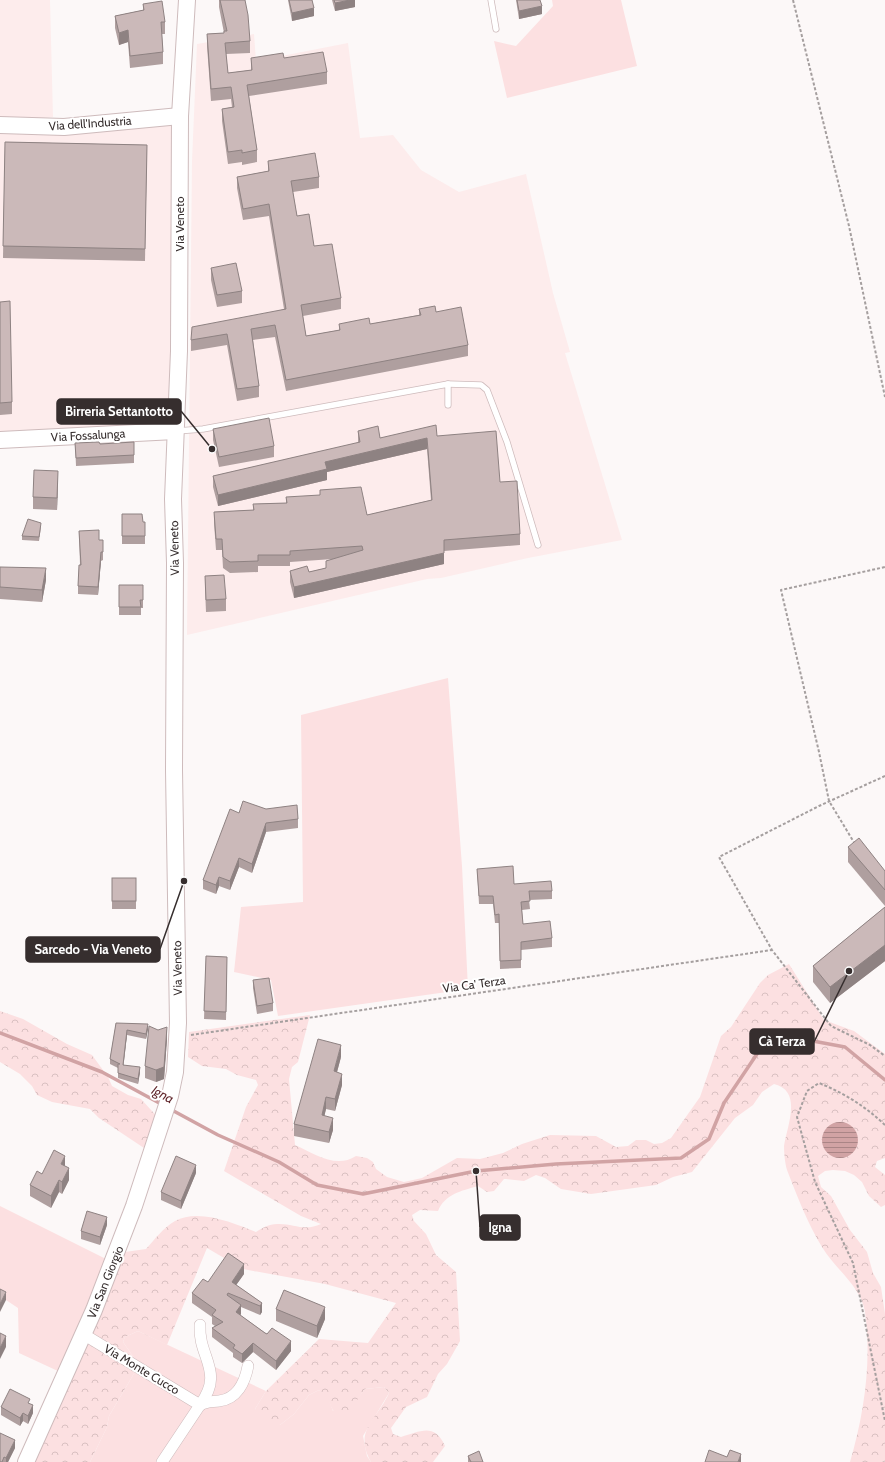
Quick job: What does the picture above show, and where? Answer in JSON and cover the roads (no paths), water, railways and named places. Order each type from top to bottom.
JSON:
[{"type":"street","name":"Via Veneto","points":[[170,1096],[175,1072],[178,1037],[174,770],[175,563],[173,499],[179,350],[180,116],[187,0]]},
{"type":"street","name":"Via dell'Industria","points":[[0,126],[64,127],[180,116]]},
{"type":"street","name":"Via Fossalunga","points":[[0,440],[175,431]]},
{"type":"street","name":"Via San Giorgio","points":[[26,1462],[83,1334],[134,1206],[170,1096]]},
{"type":"street","points":[[162,1462],[209,1392],[211,1375],[200,1334],[200,1325]]},
{"type":"street","name":"Via Monte Cucco","points":[[83,1334],[200,1404]]},
{"type":"street","points":[[200,1404],[208,1400],[225,1399],[235,1394],[243,1385],[248,1366]]},
{"type":"lane","points":[[491,0],[496,29]]},
{"type":"lane","points":[[175,431],[203,429],[448,384],[481,385],[487,390],[507,442],[538,546]]},
{"type":"lane","points":[[448,384],[448,405]]},
{"type":"waterway","name":"Igna","points":[[0,1033],[102,1072],[163,1105]]},
{"type":"waterway","name":"Igna","points":[[170,1109],[218,1135],[279,1162],[317,1185],[363,1194],[476,1171],[556,1164],[681,1158],[709,1139],[724,1103],[759,1051],[802,1039],[845,1047],[885,1080]]},
{"type":"place","name":"Birreria Settantotto","points":[[212,449]]},
{"type":"place","name":"Sarcedo - Via Veneto","points":[[184,881]]},
{"type":"place","name":"Cà Terza","points":[[849,971]]},
{"type":"place","name":"Igna","points":[[476,1171]]}]
